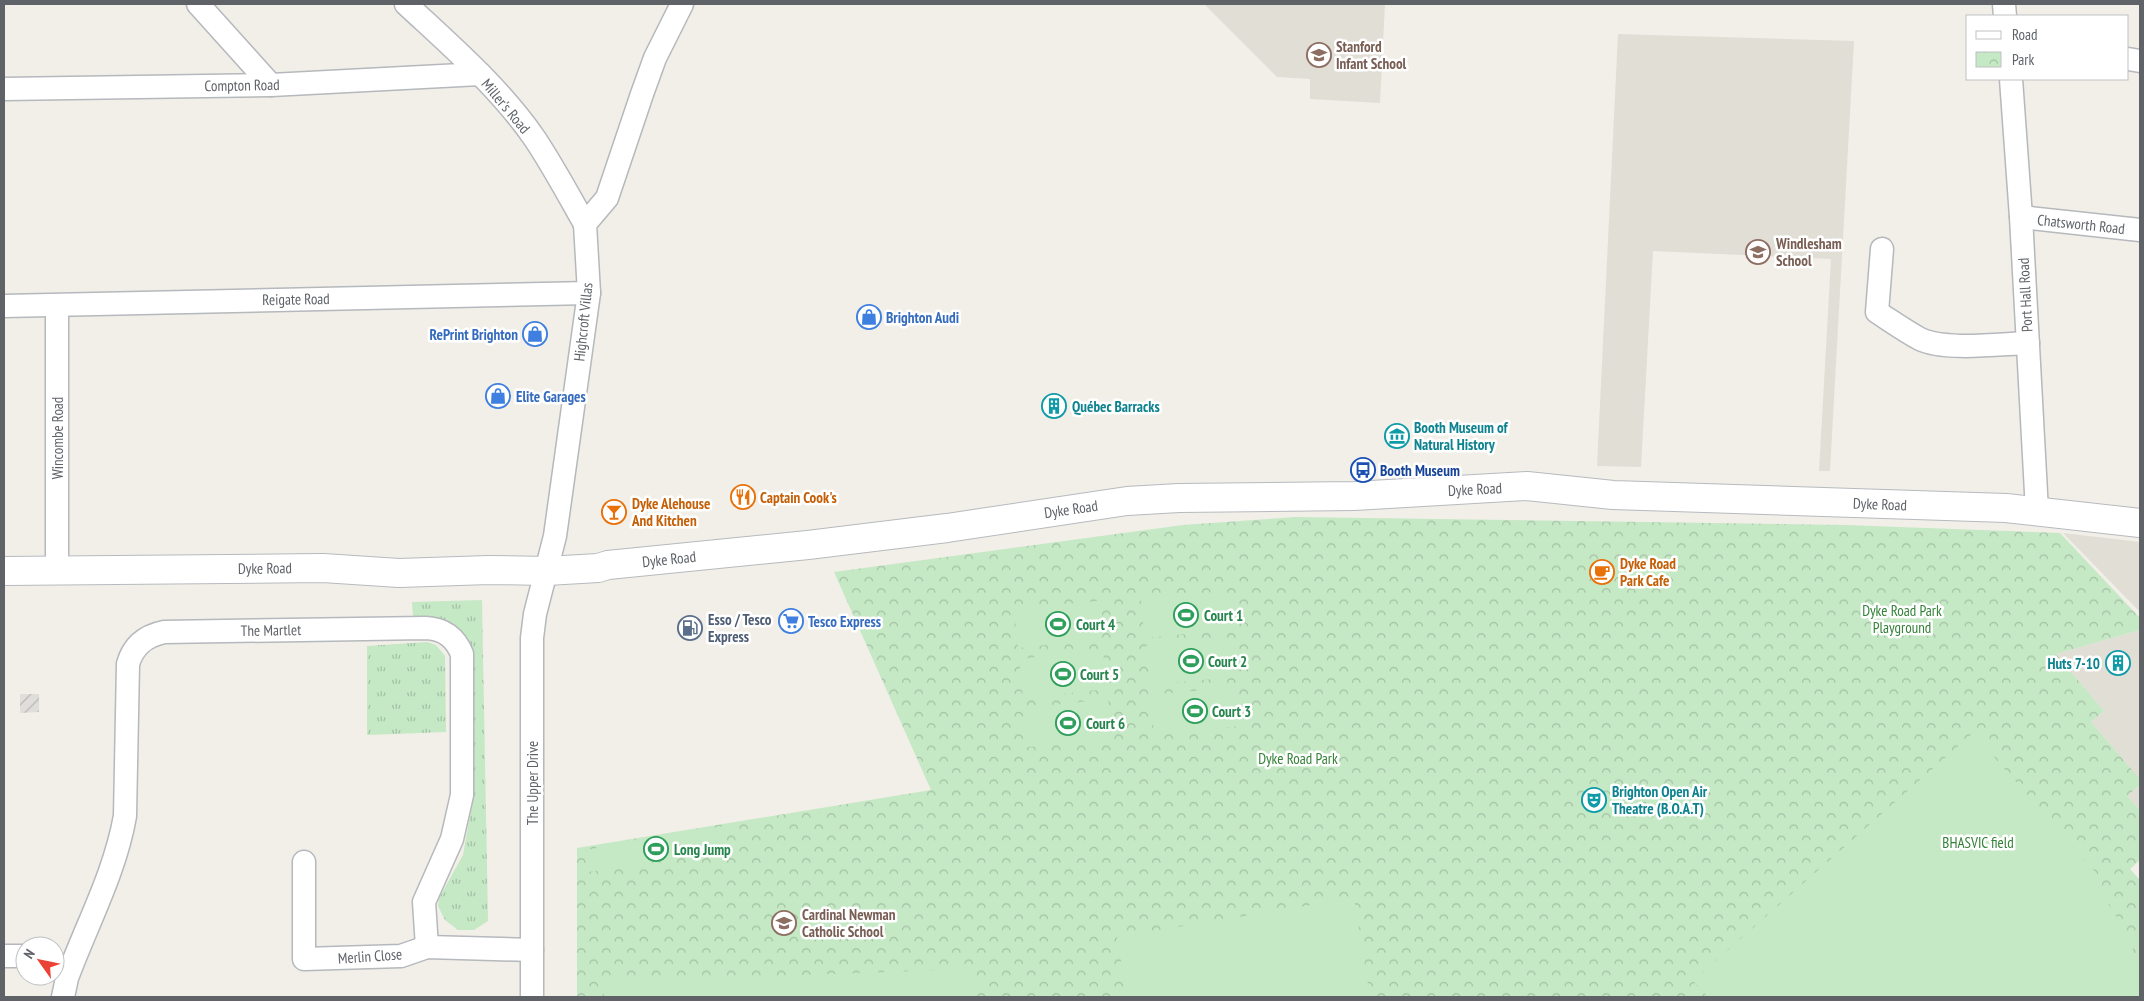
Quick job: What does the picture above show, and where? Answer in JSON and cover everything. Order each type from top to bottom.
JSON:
[{"type":"street","points":[[198,4],[271,84]]},
{"type":"street","name":"Miller's Road","points":[[406,4],[480,74],[510,107],[534,139],[585,224]]},
{"type":"street","points":[[585,224],[607,198],[655,58],[682,4]]},
{"type":"street","name":"Compton Road","points":[[4,89],[271,84],[480,74]]},
{"type":"street","name":"Port Hall Road","points":[[2011,80],[2021,217],[2037,511]]},
{"type":"street","name":"Chatsworth Road","points":[[2021,217],[2140,230]]},
{"type":"street","name":"Highcroft Villas","points":[[547,571],[555,536],[589,292],[585,224]]},
{"type":"street","points":[[1882,249],[1877,312],[1921,339],[1933,343],[1948,346],[2028,343]]},
{"type":"street","name":"Reigate Road","points":[[4,306],[589,292]]},
{"type":"street","name":"Wincombe Road","points":[[57,306],[57,570]]},
{"type":"street","name":"Dyke Road","points":[[4,571],[323,568],[399,572],[516,569],[547,571],[598,568],[608,565],[946,528],[1127,501],[1179,498],[1354,496],[1527,486],[1613,495],[2006,508],[2140,523]]},
{"type":"street","name":"The Upper Drive","points":[[532,997],[532,638],[535,614],[547,571]]},
{"type":"street","name":"The Martlet","points":[[63,997],[67,978],[65,956],[114,864],[121,840],[125,816],[128,664],[137,646],[150,636],[164,632],[426,628],[442,631],[456,642],[462,654],[462,795],[452,839],[424,902],[427,947]]},
{"type":"street","name":"Merlin Close","points":[[304,862],[304,959],[401,956],[427,947],[532,950]]},
{"type":"shaded area","name":"Stanford Infant School","points":[[1204,4],[1385,4],[1380,103],[1310,99],[1310,79],[1277,77]]},
{"type":"shaded area","name":"Windlesham School","points":[[1618,34],[1854,41],[1830,471],[1819,471],[1831,259],[1653,251],[1641,467],[1597,466]]},
{"type":"shaded area","points":[[2063,533],[2140,542],[2140,612]]},
{"type":"shaded area","points":[[2140,630],[2140,779],[2091,722],[2104,711],[2056,654]]},
{"type":"shaded area","points":[[20,694],[39,694],[39,712],[20,713]]},
{"type":"shaded area","points":[[2140,785],[2140,810],[2127,796]]},
{"type":"green space","name":"Dyke Road Park","points":[[1296,517],[1845,525],[2060,533],[2140,618],[2140,630],[2056,654],[2104,711],[2091,722],[2140,779],[2140,785],[2127,796],[2140,810],[2140,860],[2130,869],[2140,880],[2140,997],[577,997],[577,848],[931,790],[834,572],[1183,525]]},
{"type":"green space","name":"Court 1","points":[[1227,591],[1231,630],[1144,638],[1141,599]]},
{"type":"green space","points":[[482,600],[488,921],[474,930],[458,930],[445,920],[438,906],[439,898],[463,855],[473,799],[472,691],[462,634],[439,619],[413,616],[412,602]]},
{"type":"green space","name":"Court 4","points":[[1098,601],[1102,639],[1018,648],[1014,609]]},
{"type":"green space","name":"Court 2","points":[[1232,638],[1236,677],[1150,685],[1146,646]]},
{"type":"green space","points":[[427,642],[436,645],[445,656],[446,732],[367,735],[367,646]]},
{"type":"green space","name":"Court 5","points":[[1103,650],[1107,689],[1023,698],[1019,659]]},
{"type":"green space","name":"Court 3","points":[[1236,687],[1240,726],[1154,734],[1150,695]]},
{"type":"green space","name":"Court 6","points":[[1108,699],[1112,738],[1028,747],[1024,708]]},
{"type":"green space","name":"BHASVIC field","points":[[1973,733],[2098,875],[2088,885],[2106,900],[2131,941],[2137,969],[2140,972],[2140,997],[1708,997],[1693,981]]},
{"type":"green space","name":"Long Jump","points":[[724,826],[726,848],[589,872],[586,850]]},
{"type":"green space","points":[[1354,898],[1370,997],[1127,997],[1117,937]]},
{"type":"green space","points":[[973,969],[975,997],[604,997],[604,982]]},
{"type":"place","name":"Stanford Infant School","points":[[1319,55]]},
{"type":"place","name":"Windlesham School","points":[[1758,252]]},
{"type":"place","name":"Brighton Audi","points":[[869,317]]},
{"type":"place","name":"RePrint Brighton","points":[[535,334]]},
{"type":"place","name":"Elite Garages","points":[[498,396]]},
{"type":"place","name":"Québec Barracks","points":[[1054,406]]},
{"type":"place","name":"Booth Museum of Natural History","points":[[1397,436]]},
{"type":"place","name":"Booth Museum","points":[[1363,470]]},
{"type":"place","name":"Captain Cook's","points":[[743,497]]},
{"type":"place","name":"Dyke Alehouse And Kitchen","points":[[614,512]]},
{"type":"place","name":"Dyke Road Park Cafe","points":[[1602,572]]},
{"type":"place","name":"Court 1","points":[[1186,615]]},
{"type":"place","name":"Tesco Express","points":[[791,621]]},
{"type":"place","name":"Court 4","points":[[1058,624]]},
{"type":"place","name":"Esso / Tesco Express","points":[[690,628]]},
{"type":"place","name":"Court 2","points":[[1191,661]]},
{"type":"place","name":"Huts 7-10","points":[[2118,663]]},
{"type":"place","name":"Court 5","points":[[1063,674]]},
{"type":"place","name":"Court 3","points":[[1195,711]]},
{"type":"place","name":"Court 6","points":[[1068,723]]},
{"type":"place","name":"Brighton Open Air Theatre (B.O.A.T)","points":[[1594,800]]},
{"type":"place","name":"Long Jump","points":[[656,849]]},
{"type":"place","name":"Cardinal Newman Catholic School","points":[[784,923]]},
{"type":"park label","name":"Dyke Road Park Playground","points":[[1902,618]]}]
